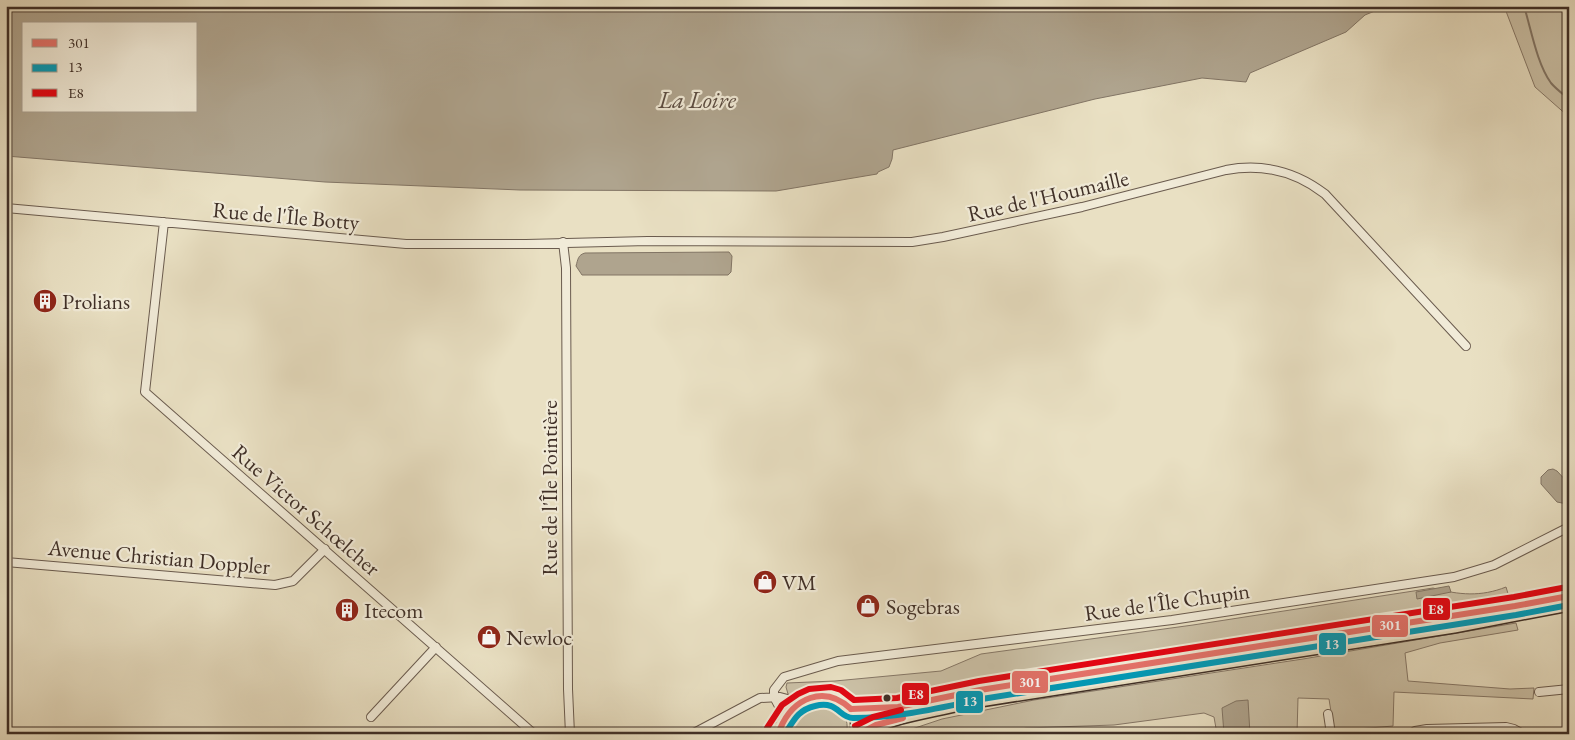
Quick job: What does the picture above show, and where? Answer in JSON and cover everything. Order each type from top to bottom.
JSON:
[{"type":"main road","points":[[851,709],[898,707],[990,689],[1506,608],[1569,596]]},
{"type":"main road","points":[[779,729],[787,712],[798,702],[813,697],[827,696],[842,700],[851,709],[861,732],[890,721],[967,704],[1454,627],[1569,605]]},
{"type":"street","name":"Rue de l'Houmaille","points":[[563,242],[920,241],[1082,207],[1226,170],[1243,167],[1261,167],[1292,174],[1308,182],[1324,194],[1466,346]]},
{"type":"street","name":"Rue de l'Île Botty","points":[[6,208],[406,244],[526,244],[563,242]]},
{"type":"street","name":"Rue Victor Schœlcher","points":[[164,222],[144,392],[534,734]]},
{"type":"street","name":"Rue de l'Île Pointière","points":[[563,242],[566,268],[568,689],[570,734]]},
{"type":"street","name":"Rue de l'Île Chupin","points":[[774,697],[774,690],[784,677],[838,661],[1172,620],[1454,576],[1494,566],[1569,527]]},
{"type":"street","name":"Avenue Christian Doppler","points":[[6,562],[275,585],[293,581],[325,549]]},
{"type":"street","points":[[211,580],[211,589]]},
{"type":"street","points":[[371,717],[436,647]]},
{"type":"street","points":[[1539,692],[1569,689]]},
{"type":"street","points":[[692,734],[760,698],[774,697],[798,702]]},
{"type":"street","points":[[774,697],[778,703],[779,729]]},
{"type":"street","points":[[1328,714],[1331,734]]},
{"type":"street","points":[[1416,731],[1427,729],[1506,727],[1523,734]]},
{"type":"shaded area","points":[[1504,6],[1569,6],[1569,117],[1535,87]]},
{"type":"shaded area","points":[[1506,587],[1509,597],[1100,661],[900,698],[850,699],[838,692],[823,690],[793,696],[788,694],[786,687],[787,683],[835,681],[941,671],[981,654],[1193,625],[1433,588],[1452,592],[1479,594]]},
{"type":"shaded area","points":[[1516,623],[1518,630],[1440,643],[1405,653],[1408,681],[1510,689],[1534,688],[1533,699],[1394,692],[1393,726],[1334,731],[1329,699],[1298,698],[1297,734],[1217,734],[1214,717],[1204,713],[1114,725],[1026,728],[999,734],[866,734],[869,732],[906,731],[942,719],[1034,700],[1303,659]]},
{"type":"shaded area","points":[[815,706],[828,706],[840,711],[846,720],[846,734],[789,734],[797,716]]},
{"type":"water","name":"La Loire","points":[[6,6],[1387,6],[1365,15],[1346,32],[1250,73],[1246,82],[1202,78],[1095,99],[893,150],[889,167],[877,174],[776,191],[520,190],[325,182],[6,156]]},
{"type":"water","points":[[729,252],[732,256],[731,272],[728,275],[582,275],[576,266],[580,256],[585,253]]},
{"type":"water","points":[[1553,469],[1569,484],[1567,504],[1557,502],[1541,484],[1541,477],[1548,470]]},
{"type":"water","points":[[1449,586],[1451,592],[1417,599],[1416,592]]},
{"type":"water","points":[[1248,700],[1250,734],[1224,734],[1222,708],[1236,701]]},
{"type":"waterway","points":[[1524,6],[1538,56],[1546,75],[1551,83],[1569,99]]},
{"type":"transit line","name":"E8","points":[[767,728],[782,705],[809,689],[831,687],[841,690],[854,700],[897,698],[979,681],[1514,597],[1567,587]]},
{"type":"transit line","name":"301","points":[[851,709],[898,707],[980,690],[1569,596]]},
{"type":"transit line","name":"13","points":[[785,734],[800,713],[815,706],[829,705],[844,715],[853,718],[902,714],[982,699],[1569,605]]},
{"type":"transit line","name":"301","points":[[780,729],[793,709],[801,702],[810,698],[830,697],[841,701],[851,709]]},
{"type":"transit line","name":"E8","points":[[855,726],[873,717],[901,710]]},
{"type":"transit line","name":"301","points":[[859,734],[876,725],[903,718]]},
{"type":"place","name":"Prolians","points":[[45,301]]},
{"type":"place","name":"VM","points":[[765,582]]},
{"type":"place","name":"Sogebras","points":[[868,606]]},
{"type":"place","name":"Itecom","points":[[347,610]]},
{"type":"place","name":"Newloc","points":[[489,637]]}]
